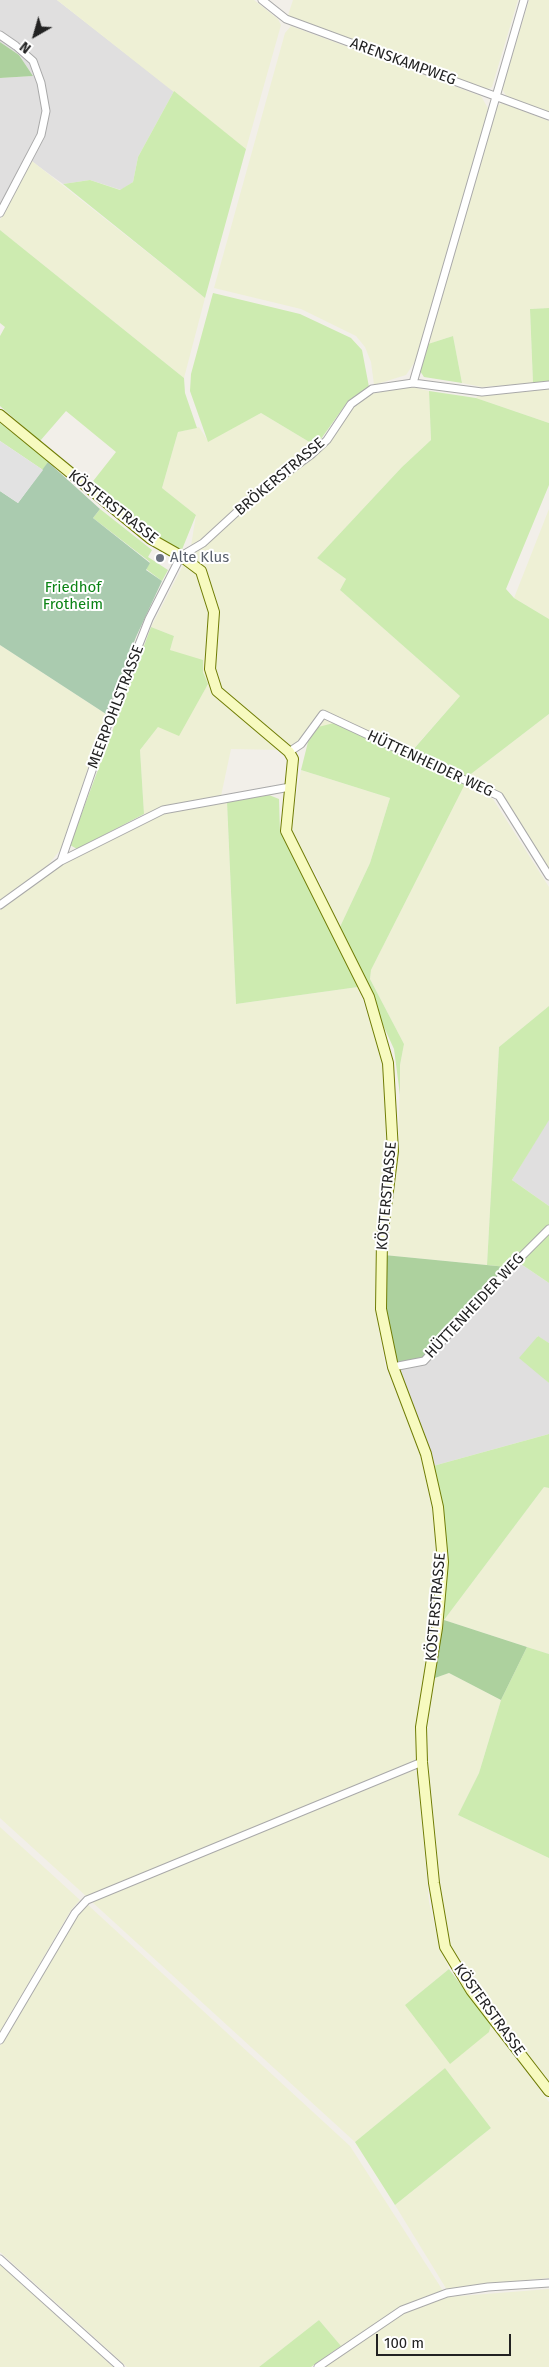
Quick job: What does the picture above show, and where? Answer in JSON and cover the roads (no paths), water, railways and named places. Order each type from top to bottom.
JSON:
[{"type":"main road","name":"KÖSTERSTRASSE","points":[[0,415],[151,539],[181,556],[201,571],[214,612],[210,669],[217,692],[289,752],[293,759],[286,831],[369,997],[388,1063],[393,1151],[382,1239],[381,1309],[393,1366],[426,1454],[438,1507],[443,1562],[437,1628],[421,1727],[422,1762],[434,1883],[446,1947],[471,1990],[549,2091]]},
{"type":"street","name":"ARENSKAMPWEG","points":[[262,0],[286,19],[549,116]]},
{"type":"street","points":[[413,382],[524,0]]},
{"type":"street","points":[[0,35],[33,61],[41,83],[46,111],[41,135],[0,213]]},
{"type":"street","name":"BRÖKERSTRASSE","points":[[181,556],[203,543],[252,498],[312,454],[327,440],[351,404],[372,389],[413,382],[482,392],[549,385]]},
{"type":"street","name":"MEERPOHLSTRASSE","points":[[60,861],[112,712],[147,626],[181,556]]},
{"type":"street","name":"HÜTTENHEIDER WEG","points":[[289,752],[301,744],[323,714],[499,796],[549,876]]},
{"type":"street","points":[[0,905],[60,861],[163,810],[290,787]]},
{"type":"street","name":"HÜTTENHEIDER WEG","points":[[393,1366],[424,1361],[549,1228]]},
{"type":"street","points":[[0,2040],[75,1913],[86,1900],[422,1762]]},
{"type":"street","points":[[0,2259],[120,2367]]},
{"type":"street","points":[[318,2367],[402,2310],[447,2293],[549,2283]]},
{"type":"place","name":"Alte Klus","points":[[160,558]]},
{"type":"park label","name":"Friedhof Frotheim","points":[[73,596]]}]
